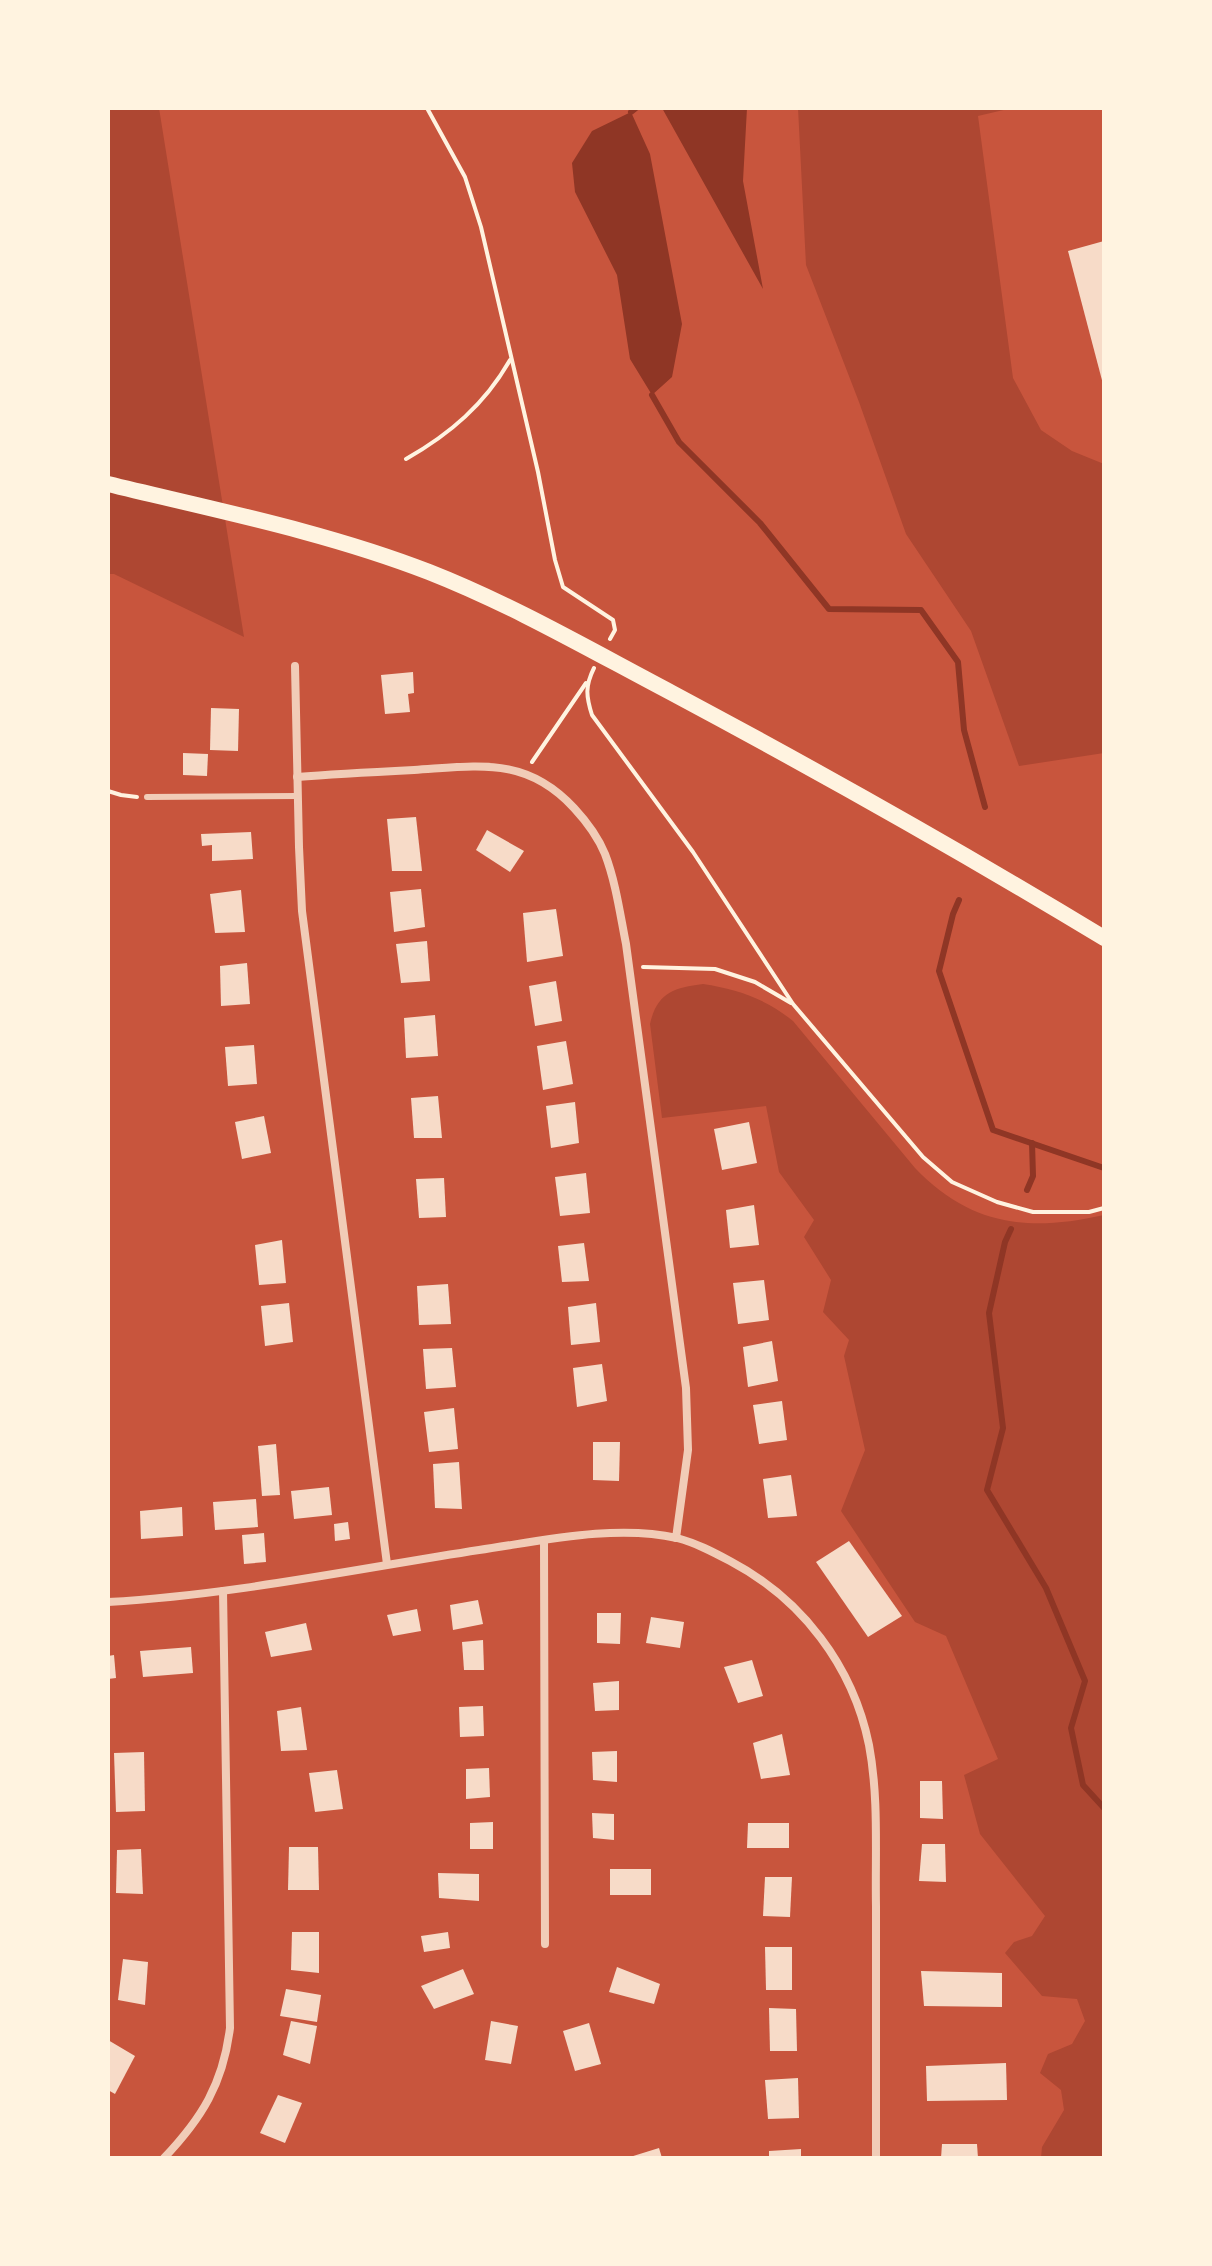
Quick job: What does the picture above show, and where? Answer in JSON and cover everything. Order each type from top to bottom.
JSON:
[{"type":"main road","points":[[108,484],[289,528],[425,571],[499,603],[795,758],[1104,938]]},
{"type":"street","points":[[295,666],[302,911],[387,1564]]},
{"type":"street","points":[[297,777],[486,766],[524,773],[554,789],[579,814],[598,840],[614,885],[629,967],[686,1388],[688,1450],[676,1538]]},
{"type":"street","points":[[108,1602],[223,1591],[544,1541],[633,1533],[676,1538],[696,1544],[759,1577],[796,1609],[833,1655],[863,1719],[874,1774],[876,2158]]},
{"type":"street","points":[[544,1541],[545,1944]]},
{"type":"street","points":[[164,2158],[193,2125],[211,2098],[222,2067],[230,2028],[223,1591]]},
{"type":"lane","points":[[147,797],[298,796]]},
{"type":"path","points":[[427,108],[465,177],[481,227],[563,587],[613,620],[615,630],[587,681],[524,773]]},
{"type":"path","points":[[406,459],[457,426],[479,405],[497,383],[511,358]]},
{"type":"path","points":[[587,681],[592,715],[693,852],[793,1004],[923,1157],[952,1182],[997,1202],[1033,1212],[1089,1212],[1104,1208]]},
{"type":"path","points":[[108,791],[147,797]]},
{"type":"path","points":[[629,967],[715,969],[755,982],[793,1004]]},
{"type":"shaded area","points":[[108,108],[159,108],[244,637],[114,574],[108,574]]},
{"type":"shaded area","points":[[662,108],[747,108],[743,181],[763,289]]},
{"type":"shaded area","points":[[798,108],[1012,108],[978,116],[1013,378],[1041,430],[1072,451],[1104,464],[1104,753],[1019,766],[971,631],[906,534],[806,265]]},
{"type":"shaded area","points":[[631,112],[650,154],[682,324],[672,377],[652,395],[630,359],[617,275],[575,192],[572,163],[592,131]]},
{"type":"shaded area","points":[[703,984],[751,996],[793,1021],[915,1168],[957,1202],[1002,1220],[1026,1223],[1050,1223],[1104,1215],[1104,2158],[1041,2158],[1042,2147],[1064,2110],[1061,2090],[1040,2073],[1048,2054],[1072,2044],[1085,2021],[1077,1999],[1042,1996],[1005,1953],[1014,1942],[1032,1936],[1045,1916],[980,1834],[964,1775],[998,1759],[946,1636],[915,1622],[841,1511],[865,1450],[844,1356],[849,1340],[823,1312],[831,1280],[804,1237],[814,1220],[779,1172],[766,1106],[662,1118],[650,1024],[653,1014],[668,994]]},
{"type":"building","points":[[1104,241],[1104,384],[1103,384],[1068,251]]},
{"type":"building","points":[[413,672],[414,693],[408,694],[410,712],[385,714],[381,675]]},
{"type":"building","points":[[211,708],[239,709],[238,751],[210,750]]},
{"type":"building","points":[[183,753],[208,754],[207,776],[183,775]]},
{"type":"building","points":[[416,817],[422,871],[392,871],[387,819]]},
{"type":"building","points":[[487,830],[524,851],[510,872],[476,850]]},
{"type":"building","points":[[251,832],[253,859],[212,861],[212,845],[202,846],[201,834]]},
{"type":"building","points":[[421,889],[425,927],[394,932],[390,892]]},
{"type":"building","points":[[241,890],[245,932],[215,933],[210,894]]},
{"type":"building","points":[[556,909],[563,956],[527,962],[523,913]]},
{"type":"building","points":[[427,941],[430,981],[401,983],[396,944]]},
{"type":"building","points":[[247,963],[250,1004],[221,1006],[220,966]]},
{"type":"building","points":[[556,981],[562,1021],[535,1026],[529,986]]},
{"type":"building","points":[[435,1015],[438,1056],[406,1058],[404,1018]]},
{"type":"building","points":[[566,1041],[573,1084],[543,1090],[537,1046]]},
{"type":"building","points":[[254,1045],[257,1084],[228,1086],[225,1047]]},
{"type":"building","points":[[438,1096],[442,1138],[414,1138],[411,1098]]},
{"type":"building","points":[[575,1102],[579,1143],[551,1148],[546,1106]]},
{"type":"building","points":[[264,1116],[271,1153],[242,1159],[235,1122]]},
{"type":"building","points":[[749,1122],[757,1163],[722,1170],[714,1129]]},
{"type":"building","points":[[586,1173],[590,1213],[560,1216],[555,1177]]},
{"type":"building","points":[[444,1178],[446,1217],[419,1218],[416,1179]]},
{"type":"building","points":[[754,1205],[759,1245],[730,1248],[726,1210]]},
{"type":"building","points":[[282,1240],[286,1283],[259,1285],[255,1245]]},
{"type":"building","points":[[584,1243],[589,1281],[562,1282],[558,1246]]},
{"type":"building","points":[[764,1280],[769,1320],[738,1324],[733,1283]]},
{"type":"building","points":[[448,1284],[451,1324],[419,1325],[417,1286]]},
{"type":"building","points":[[289,1303],[293,1342],[265,1346],[261,1306]]},
{"type":"building","points":[[596,1303],[600,1342],[571,1345],[568,1307]]},
{"type":"building","points":[[772,1341],[778,1381],[748,1387],[743,1347]]},
{"type":"building","points":[[452,1348],[456,1387],[426,1389],[423,1349]]},
{"type":"building","points":[[602,1364],[607,1401],[577,1407],[573,1368]]},
{"type":"building","points":[[782,1401],[787,1440],[759,1444],[753,1405]]},
{"type":"building","points":[[454,1408],[458,1449],[429,1452],[424,1412]]},
{"type":"building","points":[[593,1442],[620,1442],[619,1481],[593,1480]]},
{"type":"building","points":[[276,1444],[280,1495],[262,1496],[258,1446]]},
{"type":"building","points":[[459,1462],[462,1509],[435,1508],[433,1464]]},
{"type":"building","points":[[791,1475],[797,1516],[768,1518],[763,1479]]},
{"type":"building","points":[[329,1487],[332,1515],[294,1519],[291,1491]]},
{"type":"building","points":[[256,1499],[258,1527],[215,1530],[213,1502]]},
{"type":"building","points":[[182,1507],[183,1536],[141,1539],[140,1511]]},
{"type":"building","points":[[348,1522],[350,1539],[335,1541],[334,1524]]},
{"type":"building","points":[[264,1533],[266,1562],[244,1564],[242,1535]]},
{"type":"building","points":[[849,1541],[902,1616],[868,1637],[816,1562]]},
{"type":"building","points":[[478,1600],[483,1624],[453,1630],[450,1605]]},
{"type":"building","points":[[417,1609],[421,1631],[393,1636],[387,1615]]},
{"type":"building","points":[[597,1613],[621,1613],[620,1644],[597,1643]]},
{"type":"building","points":[[651,1617],[684,1622],[680,1648],[646,1643]]},
{"type":"building","points":[[306,1623],[312,1650],[271,1657],[265,1632]]},
{"type":"building","points":[[483,1640],[484,1670],[464,1670],[462,1642]]},
{"type":"building","points":[[191,1647],[193,1673],[143,1677],[140,1651]]},
{"type":"building","points":[[114,1655],[116,1678],[108,1679],[108,1656]]},
{"type":"building","points":[[752,1660],[763,1696],[738,1703],[724,1667]]},
{"type":"building","points":[[619,1681],[619,1710],[595,1711],[593,1683]]},
{"type":"building","points":[[483,1706],[484,1736],[460,1737],[459,1707]]},
{"type":"building","points":[[301,1707],[307,1750],[281,1751],[277,1711]]},
{"type":"building","points":[[782,1734],[790,1775],[761,1779],[753,1743]]},
{"type":"building","points":[[617,1751],[617,1782],[593,1780],[592,1752]]},
{"type":"building","points":[[144,1752],[145,1811],[116,1812],[114,1753]]},
{"type":"building","points":[[489,1768],[490,1797],[466,1799],[466,1769]]},
{"type":"building","points":[[337,1770],[343,1809],[315,1812],[309,1773]]},
{"type":"building","points":[[920,1781],[942,1781],[943,1819],[920,1818]]},
{"type":"building","points":[[592,1813],[614,1814],[614,1840],[593,1838]]},
{"type":"building","points":[[493,1822],[493,1849],[470,1849],[470,1823]]},
{"type":"building","points":[[748,1823],[789,1823],[789,1848],[747,1848]]},
{"type":"building","points":[[922,1844],[945,1844],[946,1882],[919,1881]]},
{"type":"building","points":[[289,1847],[318,1847],[319,1890],[288,1890]]},
{"type":"building","points":[[141,1849],[143,1894],[116,1893],[117,1850]]},
{"type":"building","points":[[610,1869],[651,1869],[651,1895],[610,1895]]},
{"type":"building","points":[[438,1873],[479,1874],[479,1901],[439,1898]]},
{"type":"building","points":[[765,1877],[792,1877],[790,1917],[763,1916]]},
{"type":"building","points":[[292,1932],[319,1932],[319,1973],[291,1970]]},
{"type":"building","points":[[448,1932],[450,1948],[424,1952],[421,1936]]},
{"type":"building","points":[[765,1947],[792,1947],[792,1990],[766,1990]]},
{"type":"building","points":[[123,1959],[148,1962],[145,2005],[118,2000]]},
{"type":"building","points":[[617,1967],[660,1984],[654,2004],[609,1992]]},
{"type":"building","points":[[463,1969],[474,1994],[434,2009],[421,1986]]},
{"type":"building","points":[[921,1971],[1002,1973],[1002,2007],[924,2006]]},
{"type":"building","points":[[286,1989],[321,1995],[317,2022],[280,2016]]},
{"type":"building","points":[[769,2008],[796,2009],[797,2051],[770,2051]]},
{"type":"building","points":[[291,2021],[317,2026],[310,2064],[283,2055]]},
{"type":"building","points":[[491,2021],[518,2026],[511,2064],[485,2060]]},
{"type":"building","points":[[589,2023],[601,2064],[575,2071],[563,2031]]},
{"type":"building","points":[[108,2040],[135,2056],[115,2094],[108,2090]]},
{"type":"building","points":[[1006,2063],[1007,2100],[927,2101],[926,2066]]},
{"type":"building","points":[[798,2078],[799,2118],[768,2119],[765,2080]]},
{"type":"building","points":[[278,2095],[302,2103],[285,2143],[260,2133]]},
{"type":"building","points":[[942,2144],[977,2144],[978,2158],[941,2158]]},
{"type":"building","points":[[659,2148],[662,2158],[630,2158],[630,2157]]},
{"type":"building","points":[[801,2149],[801,2158],[769,2158],[769,2151]]},
{"type":"waterway","points":[[631,112],[636,108]]},
{"type":"waterway","points":[[652,395],[679,442],[760,523],[829,609],[921,610],[958,662],[964,730],[985,807]]},
{"type":"waterway","points":[[959,900],[939,971],[993,1130],[1104,1168]]},
{"type":"waterway","points":[[1027,1190],[1033,1176],[1032,1143]]},
{"type":"waterway","points":[[1011,1229],[1005,1242],[989,1313],[1003,1428],[987,1490],[1046,1588],[1085,1681],[1071,1728],[1083,1785],[1104,1808]]}]
